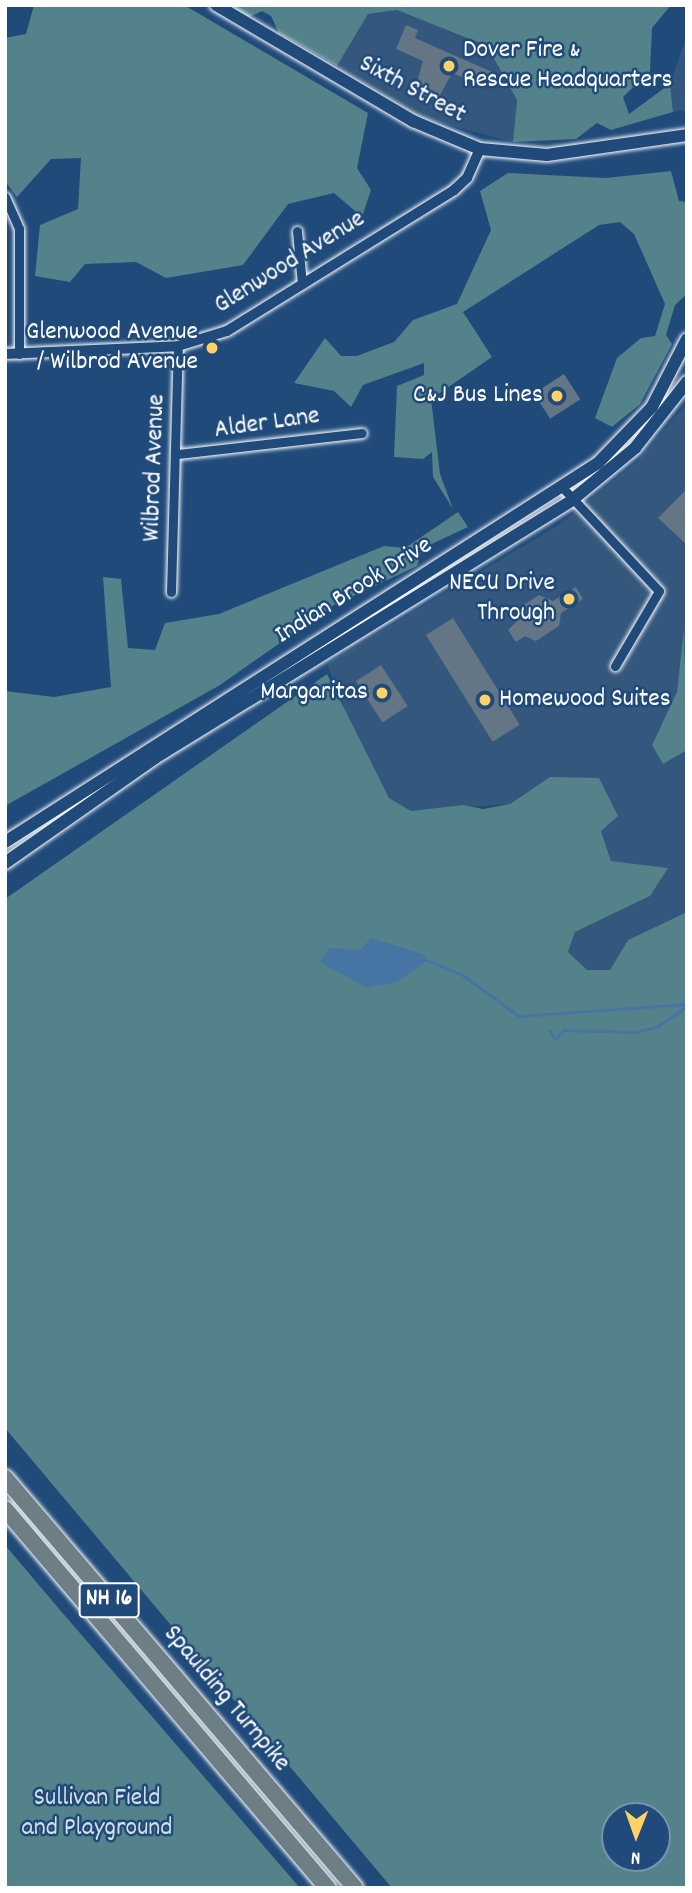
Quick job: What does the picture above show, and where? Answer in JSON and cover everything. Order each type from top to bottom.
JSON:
[{"type":"highway","name":"Spaulding Turnpike","points":[[5,1478],[355,1888]]},
{"type":"highway","name":"Spaulding Turnpike","points":[[5,1509],[328,1888]]},
{"type":"main road","name":"Sixth Street","points":[[216,5],[413,121],[480,149],[547,155],[687,135]]},
{"type":"main road","name":"Indian Brook Drive","points":[[5,842],[562,487],[640,422],[687,339]]},
{"type":"main road","name":"Indian Brook Drive","points":[[5,863],[146,764],[572,500],[635,448],[687,382]]},
{"type":"street","name":"Glenwood Avenue","points":[[5,354],[178,346],[227,331],[462,184],[480,149]]},
{"type":"street","points":[[5,197],[19,229],[19,354]]},
{"type":"street","points":[[297,231],[302,284]]},
{"type":"street","name":"Wilbrod Avenue","points":[[171,592],[178,454],[178,346]]},
{"type":"street","name":"Alder Lane","points":[[178,454],[362,433]]},
{"type":"street","points":[[562,487],[659,591],[615,666]]},
{"type":"shaded area","points":[[397,10],[487,46],[517,100],[513,142],[423,118],[337,66],[368,14]]},
{"type":"shaded area","points":[[687,35],[687,110],[673,112],[670,84]]},
{"type":"shaded area","points":[[687,403],[687,630],[677,692],[652,745],[663,764],[687,750],[687,912],[628,940],[610,970],[587,971],[568,952],[575,932],[650,896],[667,868],[611,861],[601,831],[550,777],[510,804],[411,811],[389,798],[363,756],[327,664],[560,524],[638,461]]},
{"type":"shaded area","points":[[371,938],[426,955],[425,962],[397,982],[367,988],[320,962],[330,948],[360,950]]},
{"type":"green space","points":[[34,5],[184,5],[368,113],[357,168],[371,190],[362,217],[334,193],[288,204],[243,265],[166,278],[136,262],[85,264],[70,282],[35,276],[40,225],[78,209],[81,158],[51,159],[17,197],[5,181],[5,38],[26,34]]},
{"type":"green space","points":[[230,5],[671,5],[652,28],[650,71],[623,97],[629,114],[670,84],[673,112],[611,130],[597,123],[576,139],[513,142],[517,100],[487,46],[397,10],[368,14],[337,66],[279,33],[271,16],[262,11],[249,17]]},
{"type":"green space","points":[[671,171],[679,201],[687,202],[687,294],[675,305],[666,335],[672,344],[640,404],[612,427],[595,418],[617,358],[641,338],[655,336],[665,304],[634,234],[620,222],[599,225],[463,312],[492,357],[431,399],[440,474],[453,509],[433,477],[432,452],[423,459],[394,457],[397,386],[424,375],[424,363],[363,385],[351,407],[334,391],[294,383],[325,338],[341,356],[357,356],[394,342],[413,320],[457,304],[491,230],[480,191],[508,173],[606,178]]},
{"type":"green space","points":[[458,512],[468,527],[423,548],[417,566],[334,605],[220,685],[5,806],[5,691],[54,697],[111,687],[103,577],[121,579],[128,648],[155,650],[165,623],[219,614],[384,546],[405,548]]},
{"type":"green space","points":[[684,629],[687,750],[663,764],[652,745],[677,692]]},
{"type":"green space","points":[[327,674],[389,798],[411,811],[463,805],[483,809],[510,804],[550,777],[599,778],[618,816],[601,831],[611,861],[668,868],[650,896],[575,932],[568,952],[587,970],[610,970],[628,940],[687,912],[687,1888],[392,1888],[5,1428],[5,899]]},
{"type":"green space","name":"Sullivan Field and Playground","points":[[5,1545],[60,1610],[300,1888],[5,1888]]},
{"type":"building","name":"Dover Fire & Rescue Headquarters","points":[[406,25],[418,30],[415,38],[492,72],[486,87],[452,73],[437,101],[414,92],[423,61],[396,49]]},
{"type":"building","name":"C&J Bus Lines","points":[[564,374],[580,399],[550,419],[534,394]]},
{"type":"building","points":[[687,489],[687,545],[658,518]]},
{"type":"building","points":[[576,587],[583,599],[561,613],[559,626],[536,641],[525,636],[516,642],[508,630],[521,617],[516,610],[539,595],[553,601]]},
{"type":"building","name":"Homewood Suites","points":[[453,618],[520,725],[493,742],[426,635]]},
{"type":"building","name":"Margaritas","points":[[381,665],[408,706],[383,722],[356,681]]},
{"type":"waterway","points":[[426,960],[463,975],[519,1016],[687,1004]]},
{"type":"waterway","points":[[550,1031],[555,1039],[564,1030],[635,1032],[657,1027],[687,1006]]},
{"type":"place","name":"Dover Fire & Rescue Headquarters","points":[[449,66]]},
{"type":"place","name":"Glenwood Avenue / Wilbrod Avenue","points":[[212,348]]},
{"type":"place","name":"C&J Bus Lines","points":[[557,396]]},
{"type":"place","name":"NECU Drive Through","points":[[569,599]]},
{"type":"place","name":"Margaritas","points":[[382,693]]},
{"type":"place","name":"Homewood Suites","points":[[485,700]]}]
